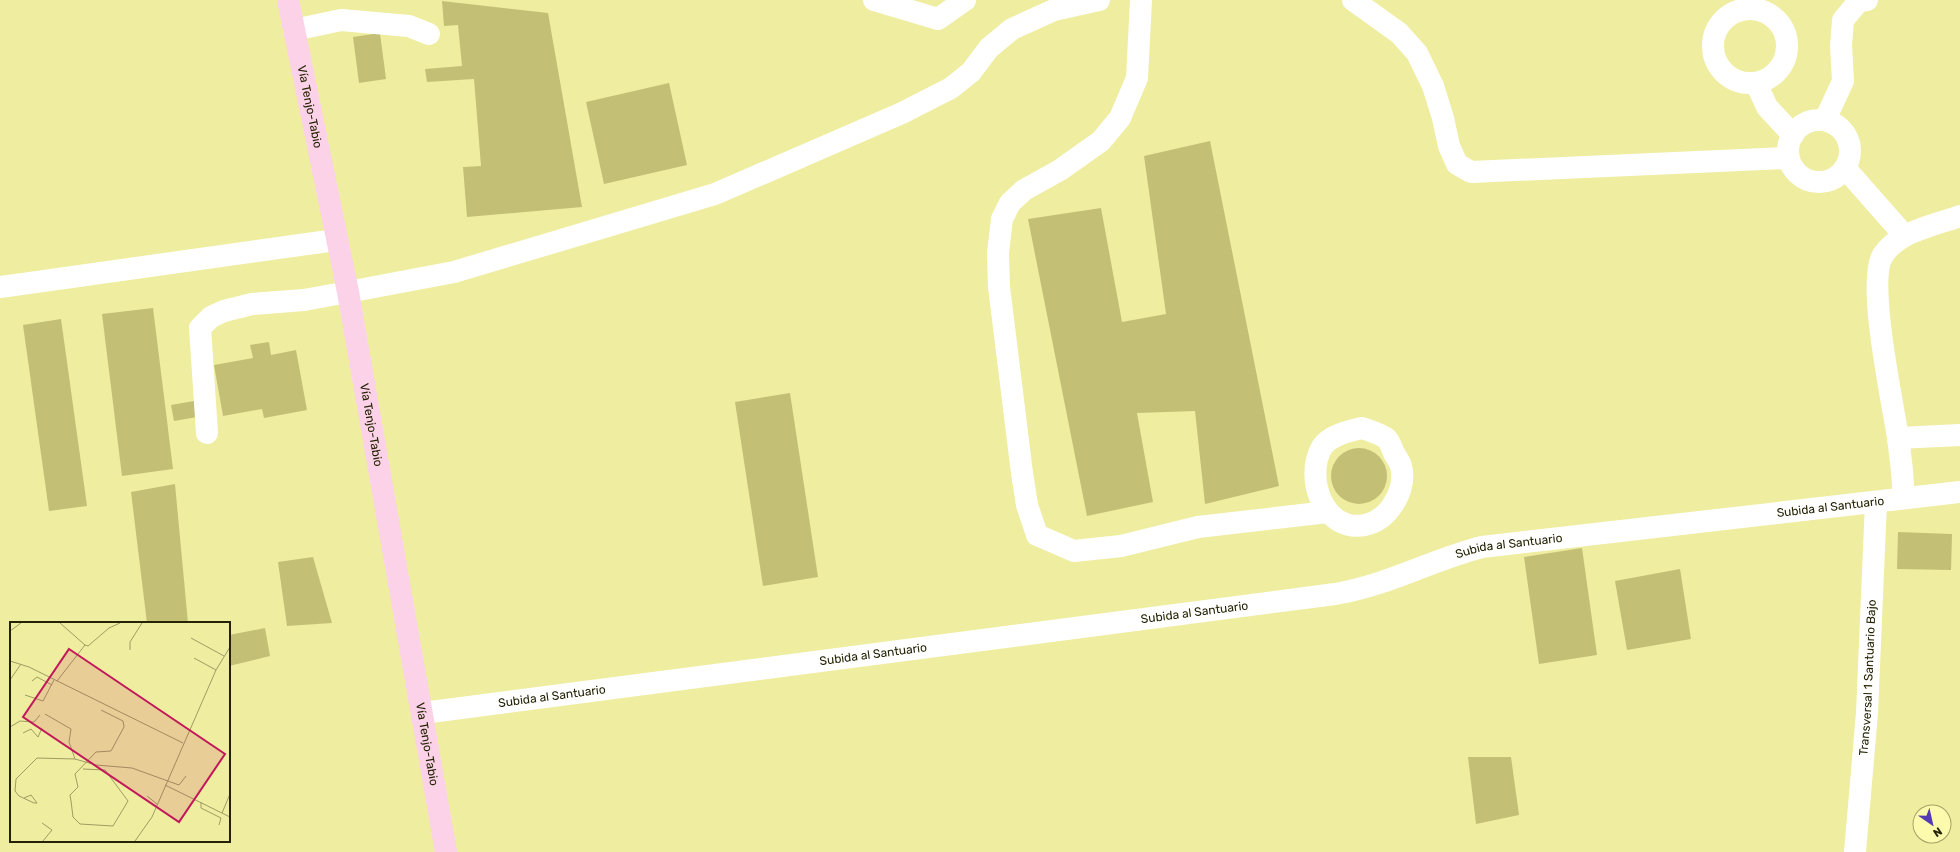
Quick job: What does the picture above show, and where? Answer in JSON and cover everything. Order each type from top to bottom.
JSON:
[{"type":"main road","name":"Vía Tenjo-Tabio","points":[[288,0],[336,240],[348,292],[423,713],[446,852]]},
{"type":"street","points":[[874,0],[938,19],[965,0]]},
{"type":"street","points":[[207,433],[200,328],[211,317],[224,311],[245,306],[304,300],[454,272],[715,194],[902,113],[950,88],[970,72],[989,48],[1012,30],[1054,10],[1099,0]]},
{"type":"street","points":[[1141,0],[1137,78],[1120,118],[1101,141],[1060,170],[1024,190],[1010,203],[1002,219],[998,253],[1000,287],[1022,473],[1027,505],[1037,534],[1074,551],[1121,546],[1198,527],[1328,512],[1339,521],[1352,526],[1365,525],[1378,520],[1389,511],[1402,486],[1401,466],[1388,440],[1362,428],[1342,433],[1323,446],[1317,461],[1318,487],[1320,500],[1328,512]]},
{"type":"street","points":[[1353,0],[1399,33],[1417,53],[1433,86],[1443,118],[1449,146],[1457,164],[1471,172],[1788,158]]},
{"type":"street","points":[[1825,120],[1843,81],[1841,46],[1843,20],[1859,1],[1867,0]]},
{"type":"street","points":[[1730,7],[1757,9],[1769,13],[1779,22],[1785,33],[1788,46],[1785,59],[1778,70],[1768,78],[1756,82],[1743,82],[1731,78],[1721,70],[1715,58],[1713,46],[1715,32],[1730,7]]},
{"type":"street","points":[[294,30],[341,20],[409,26],[429,34]]},
{"type":"street","points":[[1756,82],[1768,107],[1792,135]]},
{"type":"street","points":[[1812,120],[1825,120],[1836,125],[1844,133],[1850,144],[1850,157],[1845,168],[1837,176],[1826,182],[1813,182],[1802,177],[1793,169],[1788,158],[1788,145],[1792,135],[1801,125],[1812,120]]},
{"type":"street","points":[[1845,168],[1904,235]]},
{"type":"street","points":[[1904,498],[1898,438],[1879,325],[1878,275],[1882,255],[1904,235],[1960,216]]},
{"type":"street","points":[[0,287],[336,240]]},
{"type":"street","points":[[1898,438],[1960,435]]},
{"type":"street","name":"Subida al Santuario","points":[[423,713],[1362,590],[1460,552],[1482,547],[1960,492]]},
{"type":"street","name":"Transversal 1 Santuario Bajo","points":[[1855,852],[1867,713],[1876,502]]},
{"type":"building","points":[[442,1],[548,13],[582,207],[467,217],[463,167],[481,166],[474,79],[427,82],[425,69],[462,66],[458,25],[444,26]]},
{"type":"building","points":[[380,33],[386,79],[359,83],[353,37]]},
{"type":"building","points":[[669,83],[687,165],[604,184],[586,102]]},
{"type":"building","points":[[1210,141],[1279,486],[1205,504],[1195,411],[1137,413],[1153,502],[1087,516],[1028,219],[1101,208],[1122,322],[1166,314],[1144,156]]},
{"type":"building","points":[[153,308],[173,469],[122,476],[102,314]]},
{"type":"building","points":[[61,319],[87,506],[49,511],[23,325]]},
{"type":"building","points":[[269,342],[271,355],[296,350],[307,410],[264,418],[262,409],[223,416],[214,365],[253,358],[250,345]]},
{"type":"building","points":[[790,393],[818,577],[763,586],[735,402]]},
{"type":"building","points":[[194,401],[197,417],[174,421],[171,405]]},
{"type":"building","points":[[1354,448],[1364,448],[1379,456],[1385,465],[1387,476],[1385,487],[1379,496],[1364,504],[1354,504],[1343,499],[1336,492],[1331,481],[1331,471],[1336,460],[1343,453]]},
{"type":"building","points":[[175,484],[188,622],[147,622],[131,492]]},
{"type":"building","points":[[1898,532],[1952,534],[1951,570],[1897,569]]},
{"type":"building","points":[[1582,548],[1597,655],[1539,664],[1524,557]]},
{"type":"building","points":[[313,557],[332,623],[287,626],[278,562]]},
{"type":"building","points":[[1680,569],[1691,639],[1627,650],[1615,581]]},
{"type":"building","points":[[265,628],[270,656],[230,666],[230,635]]},
{"type":"building","points":[[1468,757],[1511,757],[1519,815],[1476,824]]}]
